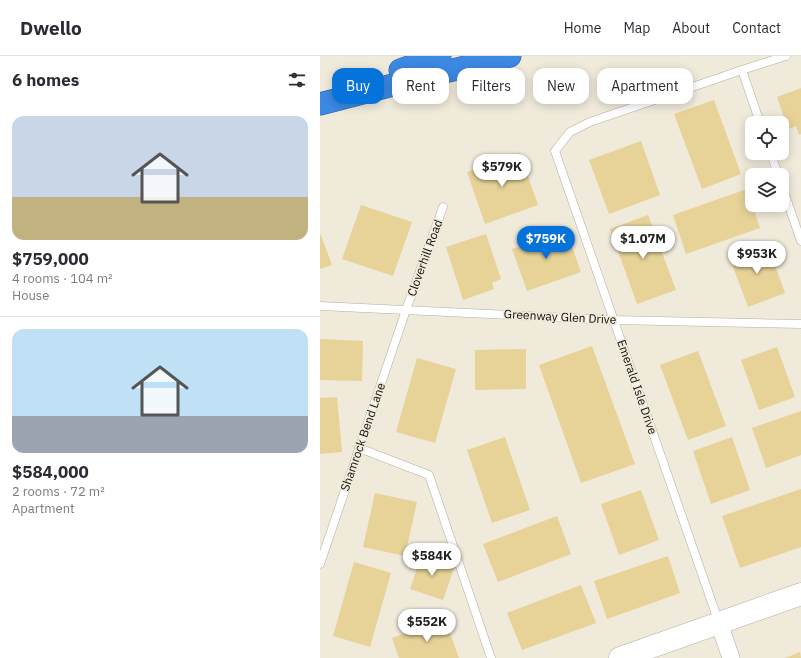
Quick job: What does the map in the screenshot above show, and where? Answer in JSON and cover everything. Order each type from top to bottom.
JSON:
[{"type":"highway","points":[[320,99],[440,56]]},
{"type":"highway","points":[[320,104],[510,56]]},
{"type":"street","points":[[620,658],[801,594]]},
{"type":"street","points":[[719,623],[731,658]]},
{"type":"lane","points":[[758,116],[742,70],[786,56]]},
{"type":"lane","name":"Emerald Isle Drive","points":[[719,623],[555,151],[570,132],[590,122],[742,70]]},
{"type":"lane","points":[[789,206],[801,241]]},
{"type":"lane","name":"Cloverhill Road","points":[[406,310],[443,207]]},
{"type":"lane","name":"Greenway Glen Drive","points":[[320,306],[613,320],[801,324]]},
{"type":"lane","name":"Shamrock Bend Lane","points":[[320,564],[406,310]]},
{"type":"lane","points":[[359,448],[429,474],[491,658]]},
{"type":"building","points":[[801,88],[801,134],[799,135],[796,126],[789,129],[789,116],[784,116],[777,97]]},
{"type":"building","points":[[714,100],[741,174],[702,189],[674,114]]},
{"type":"building","points":[[641,141],[660,195],[609,214],[589,160]]},
{"type":"building","points":[[520,153],[538,205],[485,224],[467,172]]},
{"type":"building","points":[[745,190],[745,212],[755,212],[760,228],[686,254],[673,215]]},
{"type":"building","points":[[361,205],[412,222],[393,276],[342,259]]},
{"type":"building","points":[[648,215],[676,290],[637,304],[610,229]]},
{"type":"building","points":[[566,230],[581,272],[527,291],[512,249]]},
{"type":"building","points":[[320,233],[332,265],[320,269]]},
{"type":"building","points":[[486,234],[501,279],[492,283],[494,289],[463,300],[446,247]]},
{"type":"building","points":[[767,243],[785,293],[748,307],[729,256]]},
{"type":"building","points":[[320,339],[363,341],[362,381],[320,380]]},
{"type":"building","points":[[592,346],[635,464],[581,483],[539,365]]},
{"type":"building","points":[[777,347],[795,397],[759,410],[741,360]]},
{"type":"building","points":[[526,349],[526,389],[475,390],[475,350]]},
{"type":"building","points":[[698,351],[726,426],[688,440],[660,365]]},
{"type":"building","points":[[417,358],[456,369],[435,443],[396,432]]},
{"type":"building","points":[[337,397],[342,452],[320,454],[320,398]]},
{"type":"building","points":[[801,411],[801,455],[766,468],[752,428]]},
{"type":"building","points":[[505,437],[530,510],[492,523],[467,450]]},
{"type":"building","points":[[732,437],[750,490],[711,504],[693,451]]},
{"type":"building","points":[[801,489],[801,547],[740,568],[722,516]]},
{"type":"building","points":[[641,490],[659,540],[619,555],[601,504]]},
{"type":"building","points":[[375,493],[417,502],[405,556],[363,547]]},
{"type":"building","points":[[557,516],[571,554],[498,582],[483,544]]},
{"type":"building","points":[[422,554],[455,565],[443,600],[410,589]]},
{"type":"building","points":[[668,556],[680,593],[607,619],[594,581]]},
{"type":"building","points":[[354,562],[391,573],[370,647],[333,636]]},
{"type":"building","points":[[581,585],[596,623],[522,650],[507,613]]},
{"type":"building","points":[[445,619],[459,658],[399,658],[392,638]]},
{"type":"building","points":[[800,652],[801,658],[785,658]]}]
